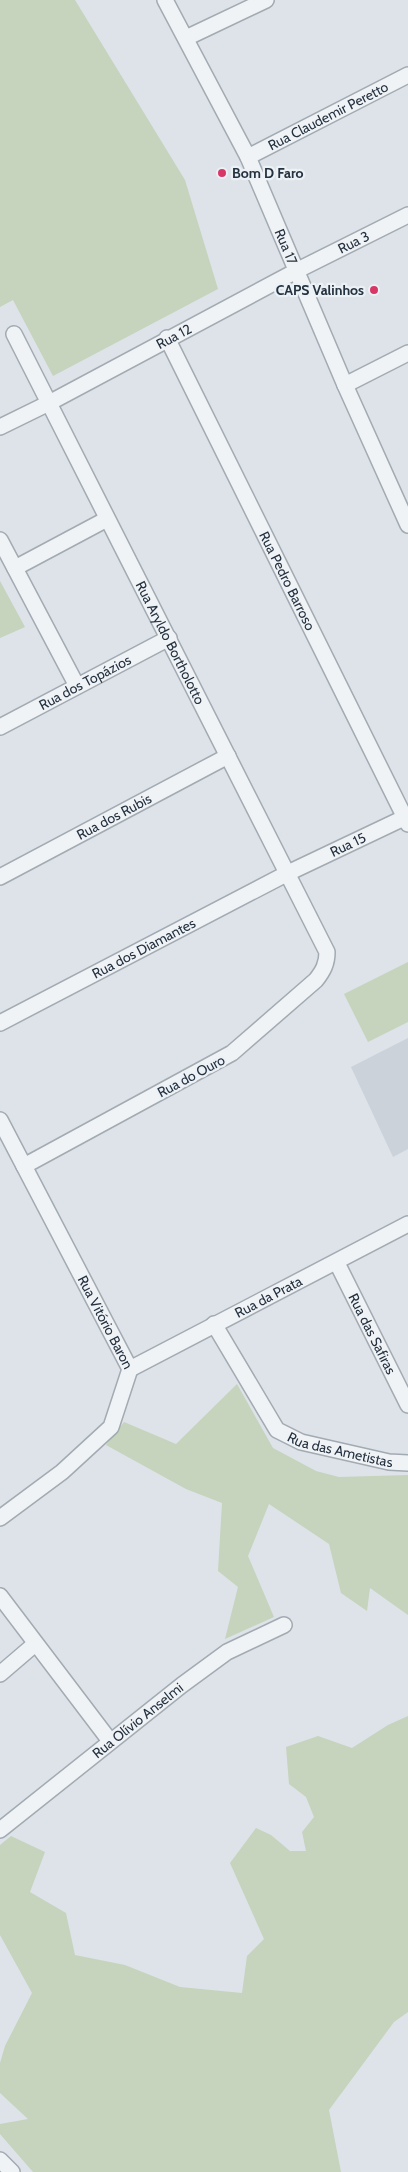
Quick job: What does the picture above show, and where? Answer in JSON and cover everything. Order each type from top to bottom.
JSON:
[{"type":"street","name":"Rua 17","points":[[165,0],[248,157],[298,270],[345,385],[403,502],[408,525]]},
{"type":"street","points":[[186,38],[266,0]]},
{"type":"street","name":"Rua Claudemir Peretto","points":[[248,157],[408,75]]},
{"type":"street","name":"Rua 3","points":[[298,270],[408,215]]},
{"type":"street","name":"Rua 12","points":[[0,427],[50,403],[167,338],[232,306],[298,270]]},
{"type":"street","name":"Rua Aryldo Bortholotto","points":[[14,334],[327,952]]},
{"type":"street","name":"Rua Pedro Barroso","points":[[167,338],[407,819]]},
{"type":"street","points":[[345,385],[408,353]]},
{"type":"street","points":[[15,568],[107,519]]},
{"type":"street","points":[[0,540],[78,686]]},
{"type":"street","name":"Rua dos Topázios","points":[[0,727],[169,638]]},
{"type":"street","name":"Rua dos Rubis","points":[[0,877],[228,756]]},
{"type":"street","name":"Rua 15","points":[[288,873],[407,819]]},
{"type":"street","name":"Rua dos Diamantes","points":[[0,1023],[288,873]]},
{"type":"street","name":"Rua do Ouro","points":[[24,1166],[232,1053],[316,980],[324,970],[327,952]]},
{"type":"street","name":"Rua Vitório Baron","points":[[0,1120],[130,1369],[111,1427],[62,1472],[0,1518]]},
{"type":"street","name":"Rua da Prata","points":[[130,1369],[408,1224]]},
{"type":"street","name":"Rua das Safiras","points":[[338,1262],[408,1405]]},
{"type":"street","name":"Rua das Ametistas","points":[[214,1324],[277,1430],[300,1442],[389,1462],[408,1463]]},
{"type":"street","points":[[0,1596],[110,1741]]},
{"type":"street","name":"Rua Olívio Anselmi","points":[[0,1830],[110,1741],[227,1652],[284,1625]]},
{"type":"street","points":[[0,1674],[35,1644]]},
{"type":"street","points":[[0,2160],[12,2172]]},
{"type":"shaded area","points":[[408,1038],[408,1149],[393,1157],[351,1067]]},
{"type":"green space","points":[[0,0],[75,0],[185,180],[218,289],[53,376],[13,300],[0,307]]},
{"type":"green space","points":[[0,581],[25,627],[0,638]]},
{"type":"green space","points":[[408,962],[408,1022],[368,1042],[344,994]]},
{"type":"green space","points":[[237,1384],[273,1448],[316,1471],[339,1477],[408,1475],[408,1615],[370,1588],[367,1611],[341,1593],[329,1544],[269,1504],[248,1556],[274,1617],[225,1639],[238,1587],[218,1571],[222,1503],[186,1489],[106,1445],[124,1422],[176,1444]]},
{"type":"green space","points":[[408,1716],[408,2012],[394,2022],[329,2110],[341,2172],[33,2172],[0,2134],[0,2124],[28,2119],[0,2093],[0,2063],[5,2046],[32,1993],[0,1935],[0,1845],[11,1836],[45,1852],[30,1892],[66,1913],[75,1955],[125,1965],[180,1987],[242,1993],[247,1956],[264,1939],[230,1863],[256,1828],[271,1835],[290,1851],[306,1851],[302,1832],[314,1817],[306,1797],[289,1784],[286,1747],[318,1736],[352,1748],[388,1725]]},
{"type":"place","name":"Bom D Faro","points":[[222,173]]},
{"type":"place","name":"CAPS Valinhos","points":[[374,290]]}]
